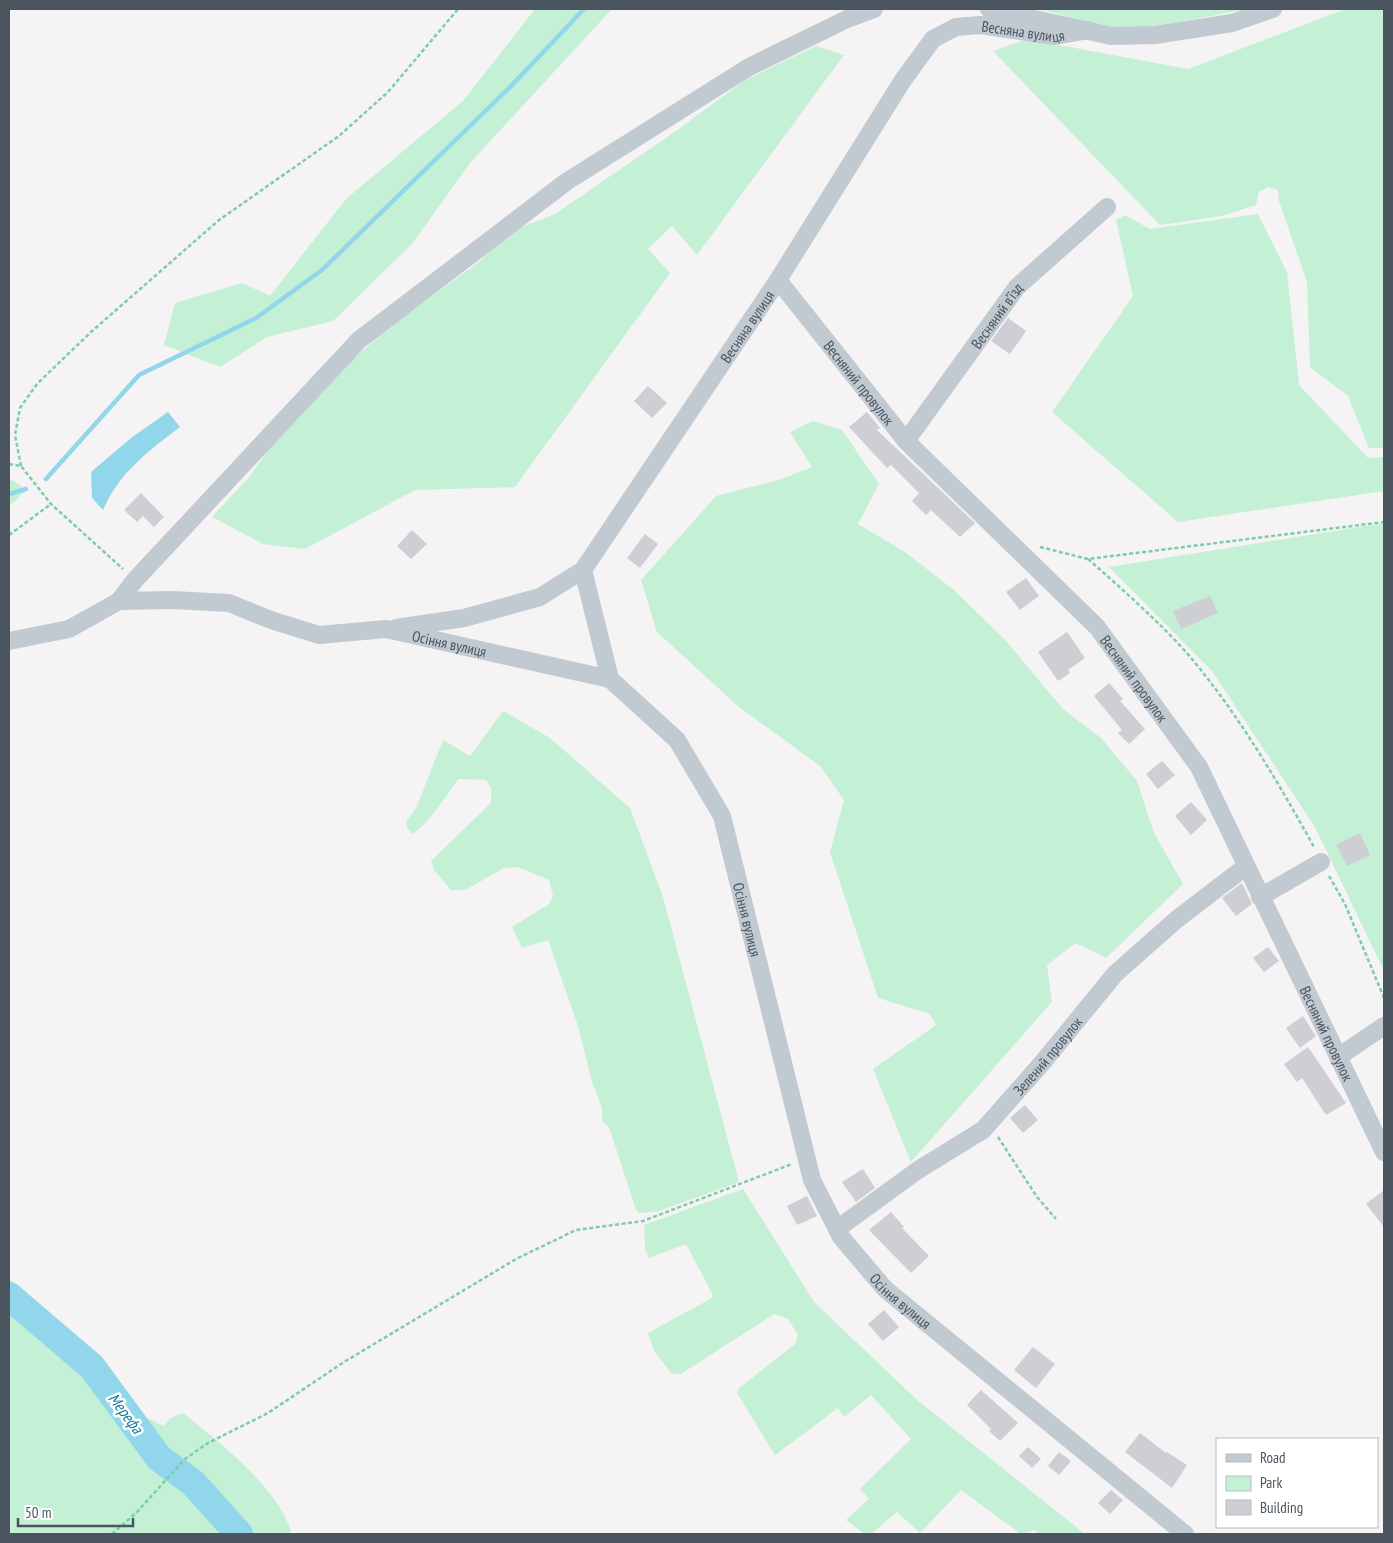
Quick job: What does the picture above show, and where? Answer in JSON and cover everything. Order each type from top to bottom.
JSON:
[{"type":"street","points":[[9,642],[69,628],[119,601],[135,580],[359,340],[566,182],[749,67],[846,19],[874,9]]},
{"type":"street","points":[[989,9],[1111,36],[1154,35],[1232,23],[1273,9]]},
{"type":"street","name":"Весняна вулиця","points":[[386,629],[464,618],[540,597],[583,570],[778,280],[903,80],[932,39],[956,27],[980,25],[1055,36],[1089,30]]},
{"type":"street","name":"Весняний в’їзд","points":[[906,441],[1017,286],[1107,207]]},
{"type":"street","name":"Весняний провулок","points":[[778,280],[906,441],[1097,627],[1199,768],[1245,867],[1384,1152]]},
{"type":"street","points":[[583,570],[610,679]]},
{"type":"street","name":"Осіння вулиця","points":[[119,601],[173,600],[229,603],[271,620],[319,635],[386,629],[610,679],[677,740],[722,816],[806,1159],[812,1180],[841,1237],[886,1289],[1184,1534]]},
{"type":"street","points":[[1260,897],[1322,862]]},
{"type":"street","name":"Зелений провулок","points":[[837,1229],[918,1170],[983,1130],[1043,1062],[1115,974],[1176,920],[1245,867]]},
{"type":"street","points":[[1338,1057],[1384,1026]]},
{"type":"path","points":[[135,580],[51,504],[21,466],[15,435],[20,408],[37,384],[90,332],[219,220],[339,136],[388,92],[458,9]]},
{"type":"path","points":[[9,464],[21,466]]},
{"type":"path","points":[[9,535],[51,504]]},
{"type":"path","points":[[1036,546],[1088,559],[1384,522]]},
{"type":"path","points":[[1088,559],[1192,659],[1261,753],[1344,904],[1384,998]]},
{"type":"path","points":[[990,1123],[1037,1197],[1056,1219]]},
{"type":"path","points":[[112,1534],[136,1513],[185,1459],[208,1443],[268,1413],[344,1362],[516,1259],[576,1230],[643,1221],[806,1159]]},
{"type":"green space","points":[[535,9],[612,9],[470,163],[412,244],[333,321],[267,337],[220,367],[164,345],[175,303],[242,283],[270,296],[346,199],[463,101]]},
{"type":"green space","points":[[1040,9],[1250,9],[1180,22],[1110,27],[1075,20]]},
{"type":"green space","points":[[1346,9],[1384,9],[1384,448],[1369,448],[1348,396],[1310,367],[1307,282],[1279,201],[1278,190],[1268,187],[1259,192],[1256,205],[1222,216],[1160,225],[993,51],[1027,39],[1188,69]]},
{"type":"green space","points":[[816,46],[844,55],[697,255],[672,226],[648,249],[670,273],[515,487],[415,490],[305,549],[263,544],[212,517],[250,476],[280,434],[338,372],[391,326],[479,262],[509,232],[555,214],[676,131],[745,80]]},
{"type":"green space","points":[[1258,214],[1287,272],[1299,385],[1368,458],[1384,457],[1384,491],[1178,522],[1052,412],[1133,296],[1116,220],[1125,215],[1150,229]]},
{"type":"green space","points":[[813,421],[842,430],[879,484],[858,524],[905,552],[955,591],[1006,641],[1063,709],[1101,738],[1137,781],[1154,833],[1183,884],[1106,958],[1076,943],[1047,965],[1052,1002],[911,1162],[873,1069],[936,1025],[930,1014],[878,998],[830,852],[844,800],[820,766],[739,707],[657,632],[641,580],[716,496],[782,479],[812,467],[790,432]]},
{"type":"green space","points":[[12,480],[26,489],[16,501],[9,505],[9,481]]},
{"type":"green space","points":[[1384,523],[1384,971],[1315,827],[1212,671],[1109,567]]},
{"type":"green space","points":[[503,711],[550,738],[630,808],[663,897],[739,1182],[659,1211],[639,1213],[636,1210],[609,1127],[602,1121],[602,1108],[592,1082],[579,1029],[548,940],[522,948],[512,927],[549,904],[553,896],[549,880],[517,867],[504,868],[465,890],[451,890],[434,870],[431,861],[491,803],[491,788],[486,780],[459,779],[420,829],[413,834],[408,829],[406,822],[417,806],[443,740],[470,756]]},
{"type":"green space","points":[[743,1189],[814,1302],[916,1399],[1085,1534],[1040,1534],[1034,1530],[1021,1534],[961,1490],[920,1533],[897,1512],[871,1534],[865,1534],[846,1520],[869,1499],[860,1489],[911,1439],[871,1395],[844,1417],[838,1408],[775,1455],[737,1393],[738,1389],[795,1344],[798,1335],[788,1319],[774,1314],[681,1374],[672,1374],[654,1351],[648,1333],[712,1298],[712,1293],[686,1244],[649,1258],[645,1249],[644,1225]]},
{"type":"green space","points":[[9,1279],[25,1291],[58,1334],[75,1341],[132,1411],[164,1426],[169,1419],[183,1413],[229,1451],[273,1498],[284,1514],[291,1531],[288,1534],[9,1534]]},
{"type":"water","points":[[168,412],[180,427],[146,454],[126,474],[117,485],[103,510],[92,498],[91,472],[131,438]]},
{"type":"building","points":[[1008,318],[1026,331],[1010,354],[991,341]]},
{"type":"building","points":[[648,386],[667,403],[652,418],[634,401]]},
{"type":"building","points":[[867,412],[880,428],[877,430],[975,523],[960,537],[931,510],[926,515],[912,501],[919,493],[891,465],[887,468],[849,427]]},
{"type":"building","points":[[141,493],[164,517],[154,527],[143,516],[137,522],[124,510]]},
{"type":"building","points":[[412,530],[427,544],[411,559],[397,546]]},
{"type":"building","points":[[645,534],[658,544],[640,568],[627,558]]},
{"type":"building","points":[[1026,578],[1039,596],[1020,610],[1006,592]]},
{"type":"building","points":[[1210,596],[1218,613],[1181,629],[1173,611]]},
{"type":"building","points":[[1067,632],[1085,658],[1068,670],[1070,673],[1058,681],[1038,652]]},
{"type":"building","points":[[1109,683],[1123,699],[1120,701],[1145,729],[1129,744],[1118,733],[1122,730],[1094,696]]},
{"type":"building","points":[[1162,761],[1175,775],[1158,789],[1146,774]]},
{"type":"building","points":[[1191,802],[1207,820],[1191,835],[1175,816]]},
{"type":"building","points":[[1360,833],[1370,855],[1347,866],[1336,845]]},
{"type":"building","points":[[1242,883],[1252,904],[1236,916],[1222,898]]},
{"type":"building","points":[[1268,947],[1279,961],[1264,972],[1253,958]]},
{"type":"building","points":[[1303,1016],[1316,1036],[1300,1048],[1286,1028]]},
{"type":"building","points":[[1308,1047],[1346,1103],[1326,1115],[1302,1078],[1297,1082],[1284,1064]]},
{"type":"building","points":[[1025,1105],[1038,1120],[1023,1133],[1010,1118]]},
{"type":"building","points":[[863,1169],[875,1188],[856,1202],[842,1182]]},
{"type":"building","points":[[1384,1190],[1384,1227],[1366,1204]]},
{"type":"building","points":[[807,1196],[817,1216],[797,1225],[787,1206]]},
{"type":"building","points":[[891,1212],[904,1227],[902,1228],[929,1256],[911,1273],[869,1230]]},
{"type":"building","points":[[884,1310],[899,1327],[883,1341],[868,1324]]},
{"type":"building","points":[[1033,1347],[1055,1364],[1036,1388],[1014,1370]]},
{"type":"building","points":[[981,1390],[1018,1423],[1000,1441],[967,1405]]},
{"type":"building","points":[[1140,1433],[1166,1453],[1187,1465],[1172,1488],[1125,1452]]},
{"type":"building","points":[[1028,1447],[1041,1459],[1032,1468],[1019,1456]]},
{"type":"building","points":[[1059,1452],[1071,1461],[1059,1475],[1048,1466]]},
{"type":"building","points":[[1111,1490],[1123,1500],[1110,1514],[1098,1503]]},
{"type":"waterway","points":[[46,479],[139,375],[256,318],[322,270],[511,86],[584,9]]},
{"type":"waterway","points":[[9,494],[26,489]]},
{"type":"waterway","name":"Мерефа","points":[[9,1296],[92,1367],[159,1458],[193,1483],[239,1534]]}]
